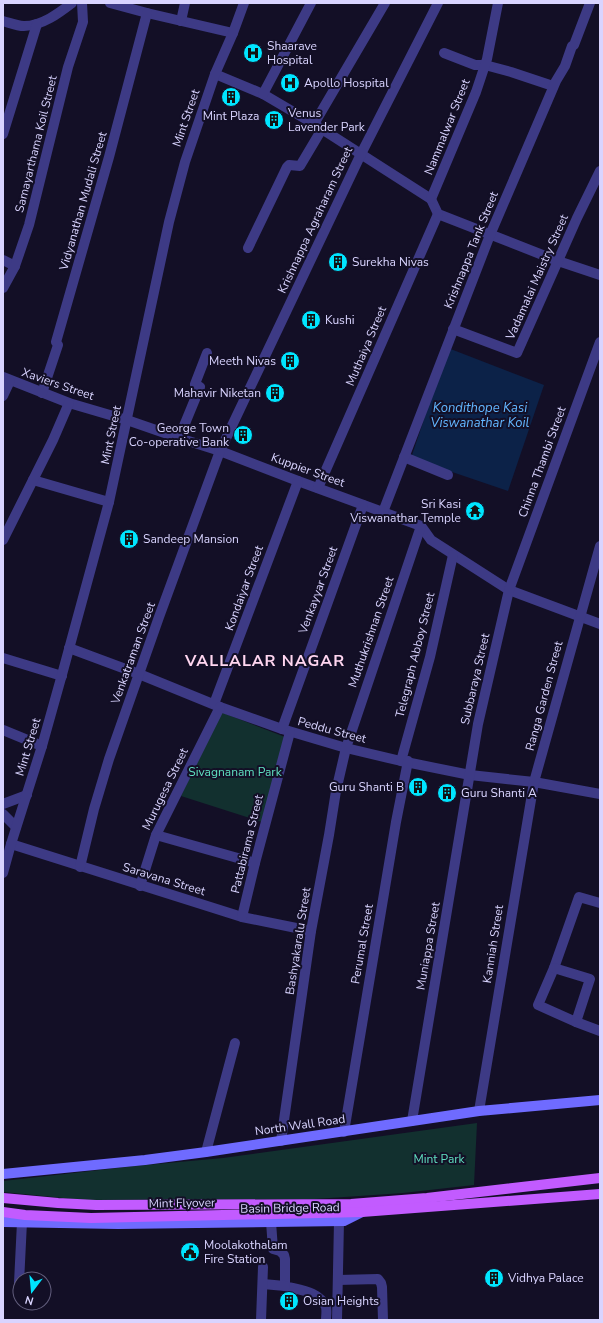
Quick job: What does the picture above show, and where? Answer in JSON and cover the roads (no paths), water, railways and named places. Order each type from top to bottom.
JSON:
[{"type":"main road","name":"North Wall Road","points":[[3,1174],[145,1160],[206,1152],[479,1111],[600,1100]]},
{"type":"main road","name":"Basin Bridge Road","points":[[333,1204],[427,1198],[600,1178]]},
{"type":"main road","name":"Basin Bridge Road","points":[[3,1222],[124,1224],[344,1221],[362,1212],[600,1194]]},
{"type":"main road","name":"Mint Flyover","points":[[3,1198],[96,1205],[315,1208],[362,1212]]},
{"type":"main road","name":"Mint Flyover","points":[[3,1212],[25,1215],[91,1218],[315,1208],[333,1204]]},
{"type":"street","points":[[3,21],[24,26],[38,24],[61,12],[72,3]]},
{"type":"street","name":"Samayarthama Koil Street","points":[[3,288],[15,266],[29,225],[68,67],[83,22],[82,3]]},
{"type":"street","points":[[110,3],[233,33]]},
{"type":"street","points":[[181,21],[185,3]]},
{"type":"street","name":"Mint Street","points":[[3,873],[62,676],[109,502],[169,222],[185,162],[216,74],[244,3]]},
{"type":"street","points":[[262,94],[310,3]]},
{"type":"street","points":[[248,248],[287,167],[289,165],[300,166],[318,126],[385,3]]},
{"type":"street","name":"Krishnappa Agraharam Street","points":[[220,451],[361,154],[438,3]]},
{"type":"street","name":"Nammalwar Street","points":[[431,199],[476,92],[485,65],[498,3]]},
{"type":"street","name":"Krishnappa Tank Street","points":[[383,512],[490,235],[553,86],[565,66],[590,3]]},
{"type":"street","name":"Vidyanathan Mudali Street","points":[[42,393],[58,345],[56,342],[109,157],[147,13]]},
{"type":"street","points":[[3,134],[38,24]]},
{"type":"street","name":"Nammalwar Street","points":[[444,53],[475,65],[485,65],[553,86]]},
{"type":"street","points":[[216,74],[262,94],[318,126],[431,199],[438,214],[558,261],[600,275]]},
{"type":"street","name":"Vadamalai Maistry Street","points":[[453,329],[517,353],[600,171]]},
{"type":"street","name":"Muthaiya Street","points":[[318,488],[438,214]]},
{"type":"street","points":[[3,260],[15,266]]},
{"type":"street","name":"Chinna Thambi Street","points":[[509,590],[600,342]]},
{"type":"street","points":[[179,438],[200,387],[195,384],[207,353]]},
{"type":"street","points":[[3,396],[7,379]]},
{"type":"street","name":"Xaviers Street","points":[[7,379],[69,404],[127,420]]},
{"type":"street","points":[[3,540],[69,404]]},
{"type":"street","name":"Kuppier Street","points":[[127,420],[220,451],[421,526]]},
{"type":"street","name":"Venkatraman Street","points":[[80,866],[94,809],[109,759],[220,451]]},
{"type":"street","points":[[404,457],[448,475]]},
{"type":"street","points":[[33,480],[109,502]]},
{"type":"street","name":"Kondaiyar Street","points":[[217,706],[298,481]]},
{"type":"street","name":"Venkayyar Street","points":[[286,731],[363,505]]},
{"type":"street","points":[[421,526],[431,540],[509,590],[600,624]]},
{"type":"street","name":"Muthukrishnan Street","points":[[346,748],[421,526]]},
{"type":"street","name":"Ranga Garden Street","points":[[534,782],[579,616],[600,546]]},
{"type":"street","name":"Telegraph Abboy Street","points":[[405,761],[453,555]]},
{"type":"street","name":"Subbaraya Street","points":[[470,775],[478,724],[509,590]]},
{"type":"street","name":"Peddu Street","points":[[69,648],[139,674],[217,706],[286,731],[346,748],[470,775],[534,782],[600,794]]},
{"type":"street","points":[[3,658],[62,676]]},
{"type":"street","name":"Murugesa Street","points":[[140,886],[156,835],[217,706]]},
{"type":"street","points":[[3,730],[42,746]]},
{"type":"street","name":"Pattabirama Street","points":[[242,917],[286,731]]},
{"type":"street","name":"Bashyakaralu Street","points":[[281,1141],[311,931],[336,791],[346,748]]},
{"type":"street","name":"Perumal Street","points":[[344,1132],[405,761]]},
{"type":"street","name":"Muniappa Street","points":[[412,1121],[470,775]]},
{"type":"street","name":"Kanniah Street","points":[[479,1111],[534,782]]},
{"type":"street","points":[[3,804],[27,795]]},
{"type":"street","points":[[3,814],[16,827]]},
{"type":"street","points":[[156,835],[255,863]]},
{"type":"street","name":"Saravana Street","points":[[11,844],[242,917],[311,931]]},
{"type":"street","points":[[600,903],[579,897],[554,968],[538,1005],[600,1031]]},
{"type":"street","points":[[554,968],[590,979],[576,1022]]},
{"type":"street","points":[[206,1152],[236,1043]]},
{"type":"street","points":[[337,1320],[339,1221]]},
{"type":"street","points":[[20,1271],[22,1222]]},
{"type":"street","points":[[271,1222],[273,1250],[284,1254],[285,1286]]},
{"type":"street","points":[[261,1320],[263,1267]]},
{"type":"street","points":[[338,1280],[378,1279],[382,1287],[383,1320]]},
{"type":"street","points":[[263,1284],[285,1286],[306,1291],[316,1296],[326,1308],[326,1320]]},
{"type":"water","name":"Kondithope Kasi Viswanathar Koil","points":[[448,348],[544,385],[508,491],[411,458]]},
{"type":"place","name":"Shaarave Hospital","points":[[253,53]]},
{"type":"place","name":"Apollo Hospital","points":[[290,83]]},
{"type":"place","name":"Mint Plaza","points":[[231,97]]},
{"type":"place","name":"Venus Lavender Park","points":[[274,120]]},
{"type":"place","name":"Surekha Nivas","points":[[338,262]]},
{"type":"place","name":"Kushi","points":[[311,320]]},
{"type":"place","name":"Meeth Nivas","points":[[290,361]]},
{"type":"place","name":"Mahavir Niketan","points":[[275,393]]},
{"type":"place","name":"George Town Co-operative Bank","points":[[243,435]]},
{"type":"place","name":"Sri Kasi Viswanathar Temple","points":[[475,511]]},
{"type":"place","name":"Sandeep Mansion","points":[[129,539]]},
{"type":"place","name":"Guru Shanti B","points":[[418,787]]},
{"type":"place","name":"Guru Shanti A","points":[[447,793]]},
{"type":"place","name":"Moolakothalam Fire Station","points":[[190,1252]]},
{"type":"place","name":"Vidhya Palace","points":[[494,1278]]},
{"type":"place","name":"Osian Heights","points":[[289,1301]]},
{"type":"district","name":"VALLALAR NAGAR","points":[[265,661]]},
{"type":"park label","name":"Sivagnanam Park","points":[[235,772]]},
{"type":"park label","name":"Mint Park","points":[[439,1159]]}]
